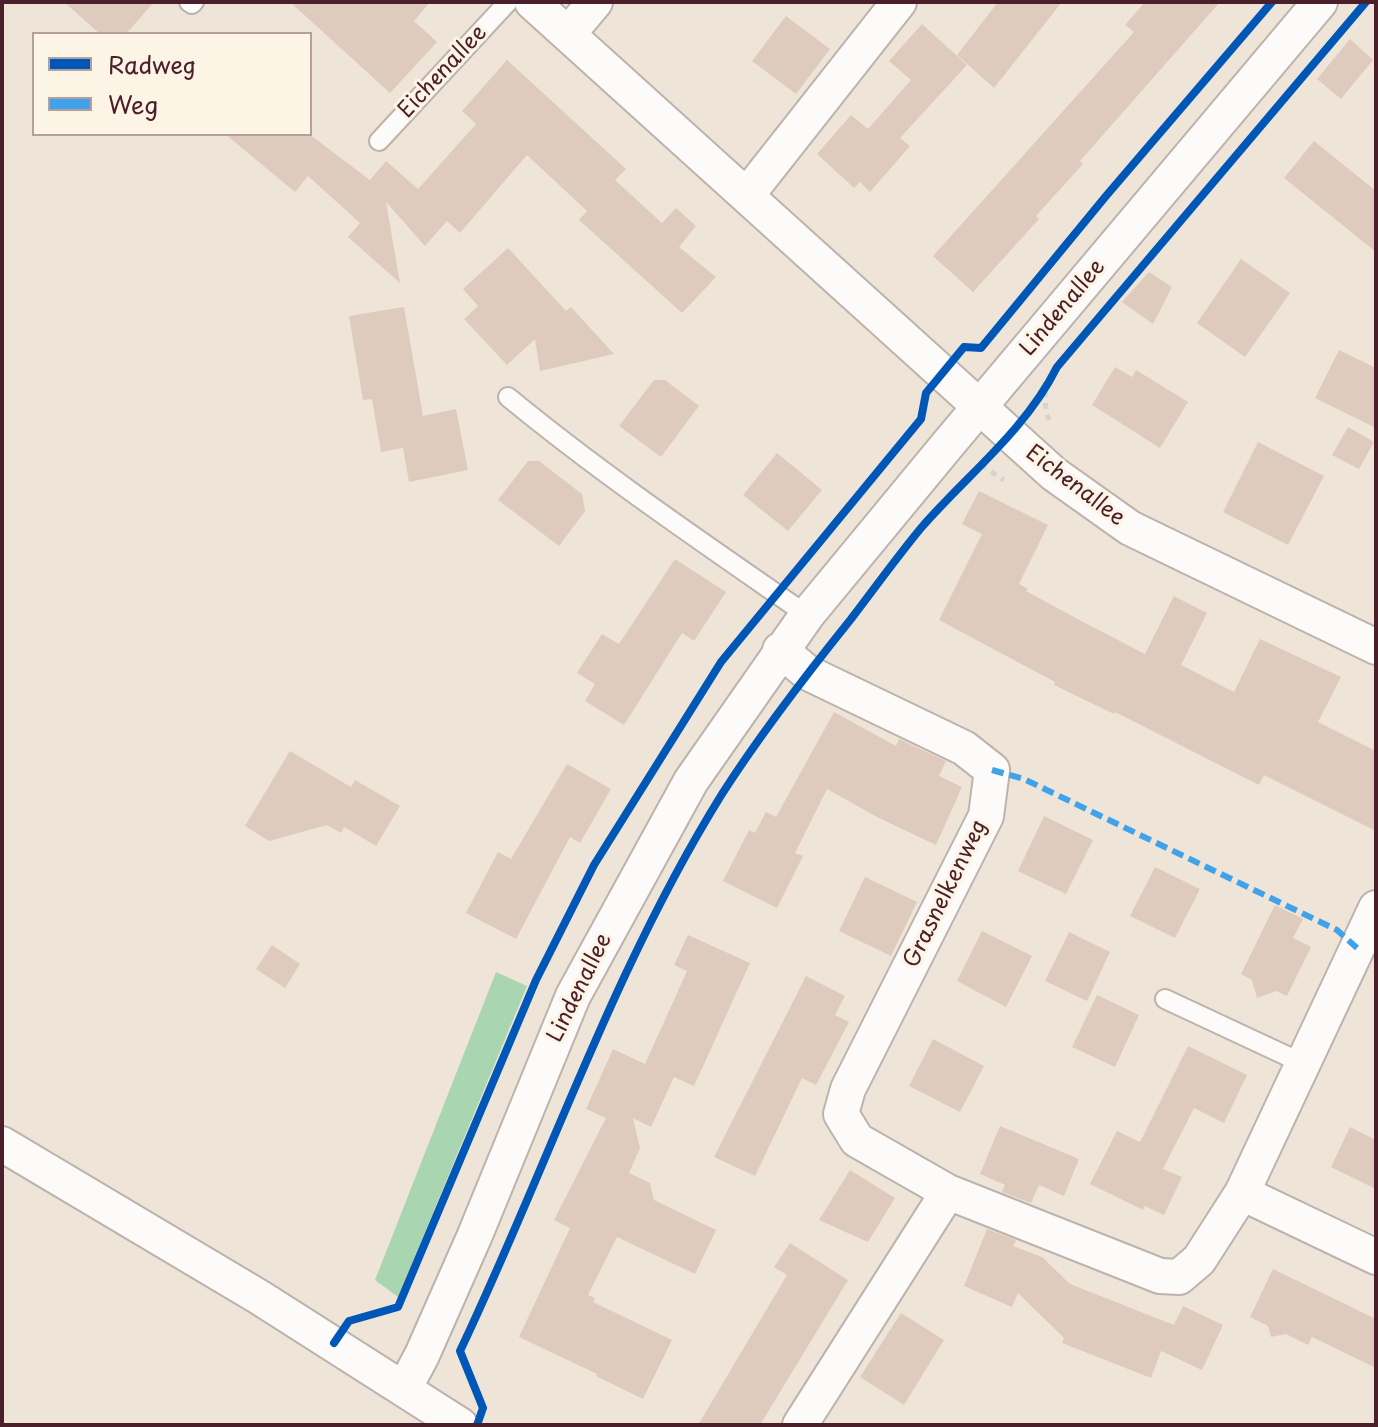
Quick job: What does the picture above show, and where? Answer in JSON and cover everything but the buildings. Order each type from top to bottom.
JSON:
[{"type":"street","name":"Eichenallee","points":[[532,2],[1054,474],[1130,528],[1376,647]]},
{"type":"street","points":[[568,34],[595,2]]},
{"type":"street","points":[[747,195],[899,2]]},
{"type":"street","name":"Lindenallee","points":[[404,1389],[475,1235],[573,996],[691,781],[807,615],[1320,2]]},
{"type":"street","name":"Grasnelkenweg","points":[[780,650],[808,673],[964,748],[992,770],[986,816],[848,1089],[841,1114],[857,1140],[948,1192],[1160,1276],[1179,1277],[1199,1260],[1242,1193],[1302,1063],[1366,952],[1376,908]]},
{"type":"street","points":[[2,1144],[259,1297],[460,1425]]},
{"type":"street","points":[[800,1425],[948,1192]]},
{"type":"street","points":[[1242,1193],[1376,1257]]},
{"type":"lane","name":"Eichenallee","points":[[379,141],[508,2]]},
{"type":"lane","points":[[508,397],[569,448],[807,615]]},
{"type":"lane","points":[[1165,999],[1302,1063]]},
{"type":"path","points":[[1045,391],[1046,414],[1052,424]]},
{"type":"green space","points":[[496,972],[527,986],[398,1297],[375,1280]]},
{"type":"marked path","points":[[992,770],[1024,779],[1337,930],[1357,948]]},
{"type":"cycle path","points":[[334,1343],[349,1321],[398,1307],[536,980],[594,865],[721,662],[921,419],[926,393],[964,347],[981,348],[1272,2]]},
{"type":"cycle path","points":[[477,1425],[483,1408],[460,1351],[614,998],[647,929],[722,794],[784,705],[912,539],[1029,412],[1057,367],[1366,2]]}]
